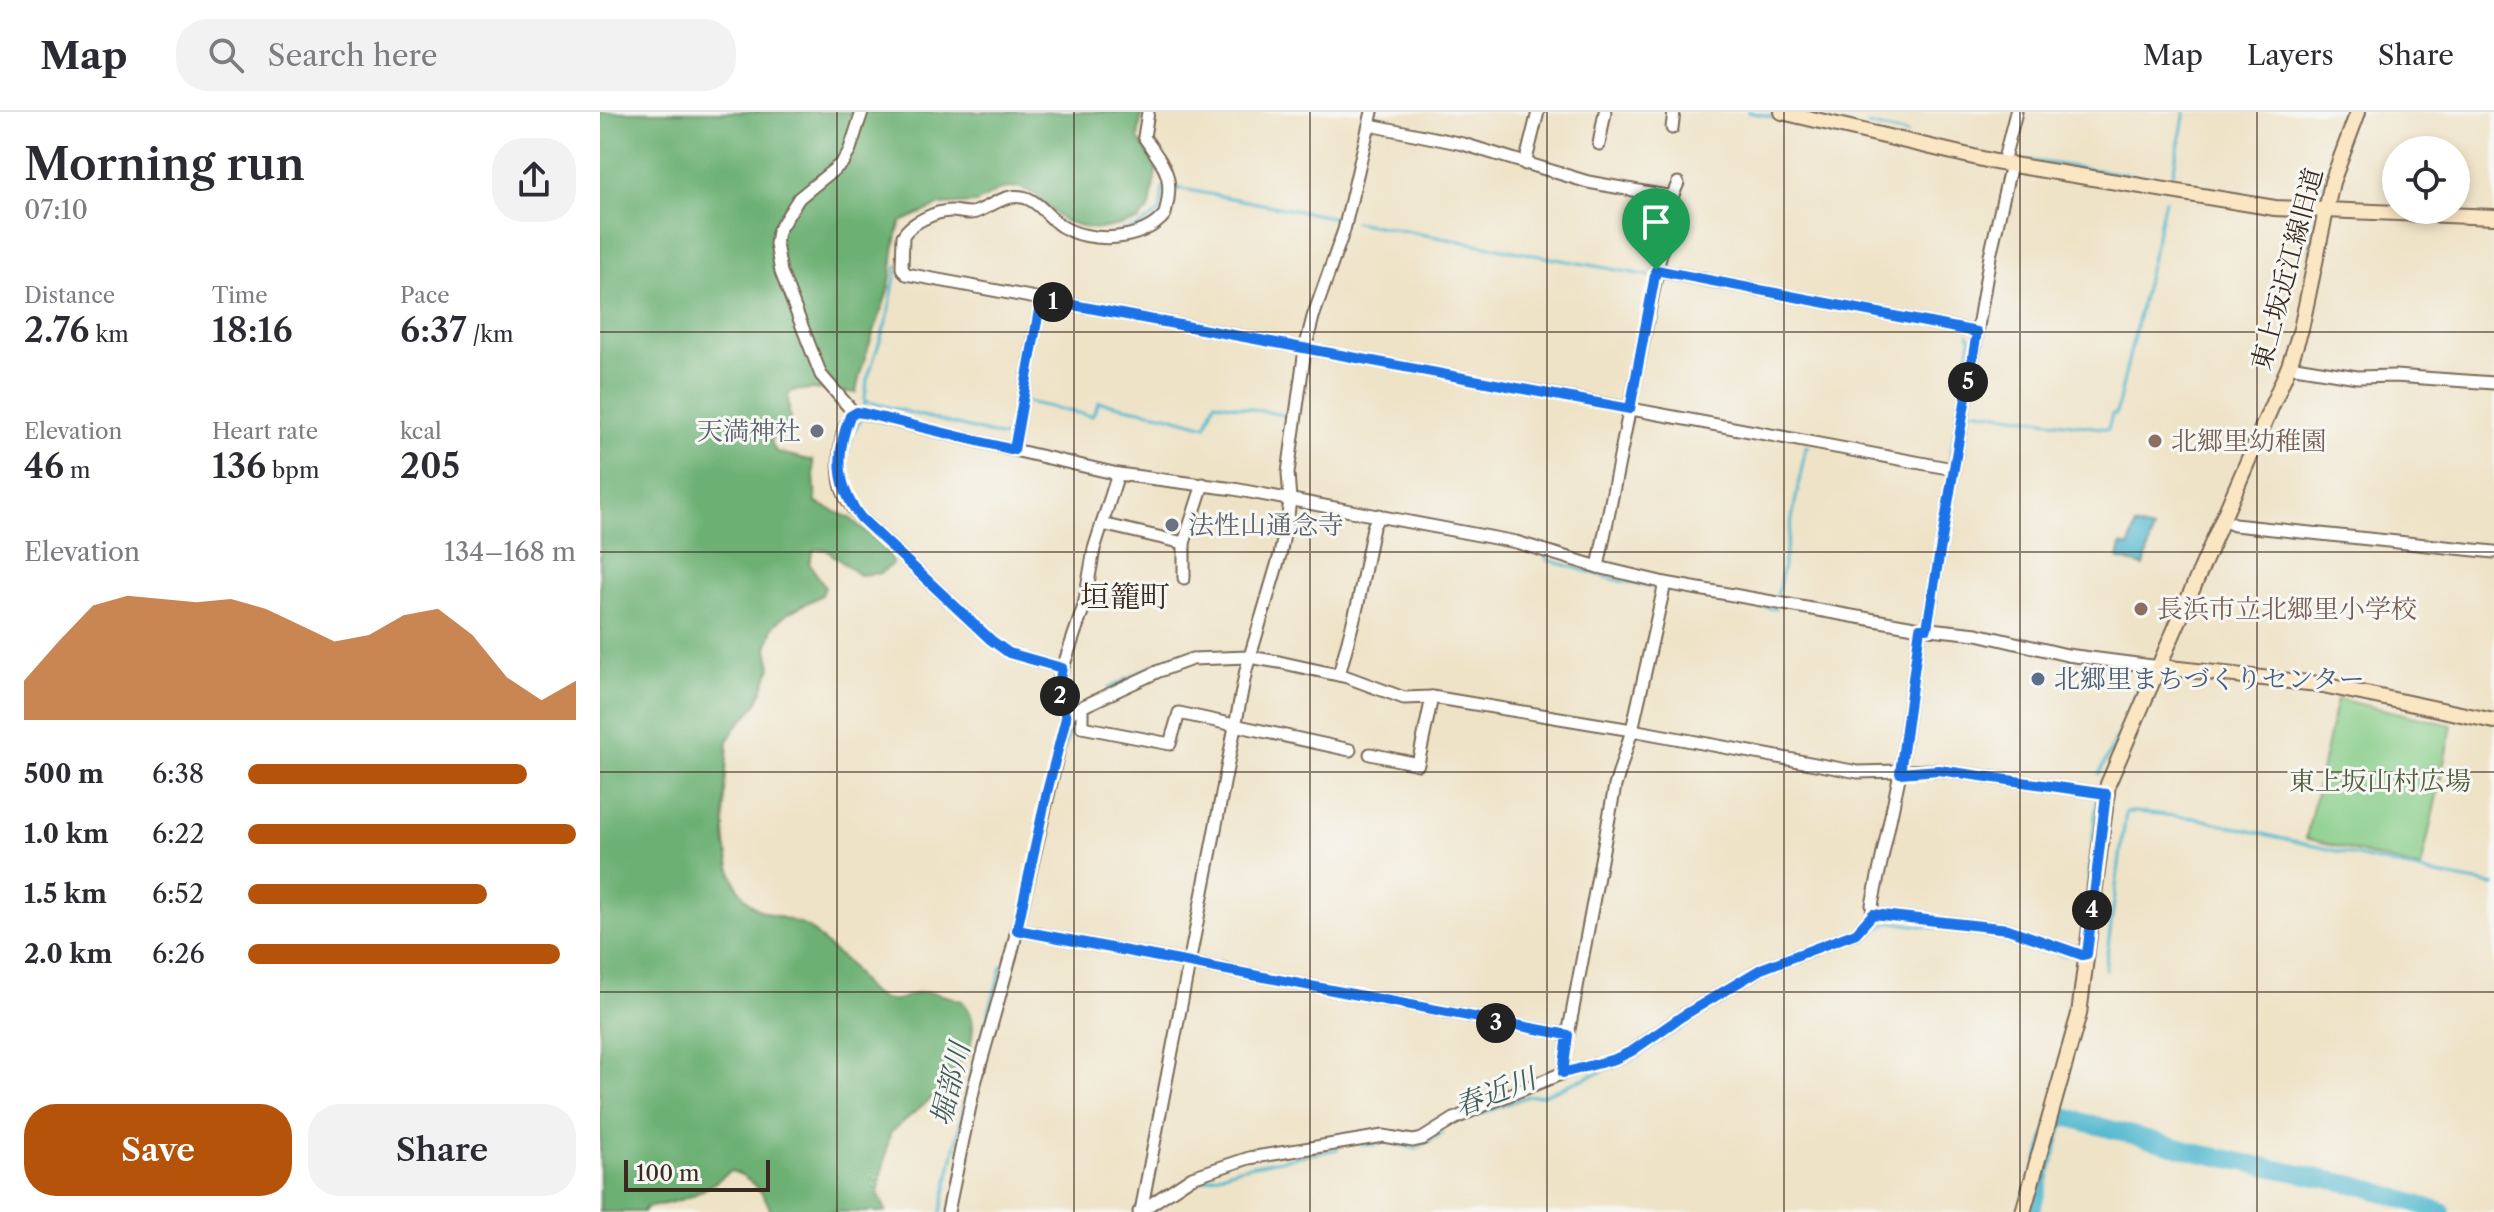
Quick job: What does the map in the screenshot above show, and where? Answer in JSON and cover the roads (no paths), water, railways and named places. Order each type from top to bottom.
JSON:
[{"type":"street","points":[[854,413],[821,375],[781,272],[776,244],[778,231],[799,198],[842,163],[849,152],[862,112]]},
{"type":"street","points":[[1148,112],[1144,137],[1165,168],[1170,187],[1165,214],[1146,228],[1108,238],[1084,236],[1063,228],[1033,201],[1019,196],[1004,198],[972,213],[944,212],[917,223],[906,231],[902,268],[906,274],[1953,469]]},
{"type":"street","points":[[1140,1211],[1249,657],[1280,555],[1290,500],[1288,473],[1301,348],[1344,230],[1372,112]]},
{"type":"street","points":[[1525,164],[1538,112]]},
{"type":"street","points":[[1599,144],[1605,112]]},
{"type":"street","points":[[1672,128],[1674,112]]},
{"type":"street","points":[[1782,112],[2007,164],[2275,208],[2494,217]]},
{"type":"street","points":[[1140,1211],[1192,1177],[1249,1158],[1383,1136],[1413,1141],[1422,1139],[1454,1119],[1563,1073],[1615,1059],[1632,1051],[1681,1017],[1761,969],[1856,933],[1873,914],[1872,905],[1900,773],[1923,628],[2016,112]]},
{"type":"street","name":"東上坂近江線旧道","points":[[2023,1212],[2079,1014],[2108,784],[2289,366],[2301,329],[2332,182],[2358,112]]},
{"type":"street","points":[[1370,125],[1463,144],[1588,182],[1672,197]]},
{"type":"street","points":[[1598,567],[1656,270],[1678,183]]},
{"type":"street","points":[[1656,270],[1977,332]]},
{"type":"street","points":[[1014,450],[1041,299]]},
{"type":"street","points":[[2289,366],[2357,377],[2395,376],[2494,383]]},
{"type":"street","points":[[1062,668],[1009,653],[991,640],[861,518],[842,488],[839,463],[848,419],[854,413],[1118,474],[1203,484],[1516,542],[1665,583],[1923,628],[1977,634],[2067,655],[2318,684],[2494,721]]},
{"type":"street","points":[[948,1212],[974,1087],[1017,930],[1066,718],[1058,689],[1062,668],[1084,606],[1088,576],[1118,474]]},
{"type":"street","points":[[1184,578],[1184,543],[1203,484]]},
{"type":"street","points":[[1339,675],[1377,517]]},
{"type":"street","points":[[2223,520],[2234,525],[2494,552]]},
{"type":"street","points":[[1102,524],[1184,543]]},
{"type":"street","points":[[1563,1073],[1615,786],[1632,730],[1665,583]]},
{"type":"street","points":[[1066,718],[1073,711],[1192,659],[1249,657],[1339,675],[1404,698],[1432,697],[1858,772],[1939,770],[2106,794]]},
{"type":"street","points":[[1370,754],[1418,764],[1432,697]]},
{"type":"street","points":[[1082,708],[1082,727],[1170,744],[1179,713],[1350,750]]},
{"type":"street","points":[[1873,914],[2008,929],[2082,955],[2087,954]]},
{"type":"street","points":[[1017,930],[1568,1035]]},
{"type":"water","points":[[2135,526],[2153,530],[2144,566],[2118,559],[2121,545],[2129,547]]},
{"type":"waterway","points":[[1749,112],[1854,135]]},
{"type":"waterway","points":[[2173,173],[2185,112]]},
{"type":"waterway","points":[[2318,203],[2349,112]]},
{"type":"waterway","points":[[1868,125],[1907,134]]},
{"type":"waterway","points":[[2028,160],[2284,202]]},
{"type":"waterway","points":[[1172,187],[1336,218]]},
{"type":"waterway","points":[[1121,231],[1136,228],[1160,212],[1163,188]]},
{"type":"waterway","points":[[1971,410],[2108,429],[2112,414],[2116,414],[2165,200]]},
{"type":"waterway","points":[[1355,222],[1650,276]]},
{"type":"waterway","points":[[2310,251],[2316,222]]},
{"type":"waterway","points":[[864,409],[867,380],[888,316],[897,266]]},
{"type":"waterway","points":[[1661,278],[1775,299]]},
{"type":"waterway","points":[[1949,463],[1971,339],[1968,334]]},
{"type":"waterway","points":[[865,401],[1011,439]]},
{"type":"waterway","points":[[1027,402],[1092,416],[1099,402],[1206,426],[1215,402],[1283,415]]},
{"type":"waterway","points":[[845,459],[855,429],[862,419]]},
{"type":"waterway","points":[[1777,597],[1806,446],[1809,447]]},
{"type":"waterway","points":[[846,482],[852,497]]},
{"type":"waterway","points":[[1545,556],[1548,560],[1620,581],[1659,588]]},
{"type":"waterway","points":[[1668,590],[1775,609]]},
{"type":"waterway","points":[[1109,688],[1171,658],[1197,652],[1210,653]]},
{"type":"waterway","name":"春近川","points":[[2126,719],[2139,686]]},
{"type":"waterway","points":[[1064,749],[1078,716]]},
{"type":"waterway","name":"春近川","points":[[2099,774],[2121,730]]},
{"type":"waterway","name":"春近川","points":[[2086,906],[2097,795]]},
{"type":"waterway","points":[[2105,969],[2126,812],[2196,818],[2437,875],[2494,885]]},
{"type":"waterway","name":"春近川","points":[[1463,1121],[1528,1096],[1543,1095],[1630,1060],[1768,974],[1858,939],[1891,922],[2019,939]]},
{"type":"waterway","name":"春近川","points":[[2041,946],[2064,956],[2067,953]]},
{"type":"waterway","name":"堀部川","points":[[941,1212],[972,1071],[1002,966]]},
{"type":"waterway","points":[[2031,1212],[2058,1115],[2199,1153],[2365,1187],[2442,1212]]},
{"type":"waterway","name":"春近川","points":[[1395,1143],[1416,1149],[1443,1133]]},
{"type":"waterway","name":"春近川","points":[[1362,1145],[1375,1145],[1381,1141]]},
{"type":"waterway","name":"春近川","points":[[1187,1186],[1239,1168],[1338,1149]]},
{"type":"waterway","name":"春近川","points":[[1152,1212],[1164,1202]]},
{"type":"place","name":"天満神社","points":[[817,431]]},
{"type":"place","name":"北郷里幼稚園","points":[[2155,441]]},
{"type":"place","name":"法性山通念寺","points":[[1172,525]]},
{"type":"place","name":"長浜市立北郷里小学校","points":[[2141,609]]},
{"type":"place","name":"北郷里まちづくりセンター","points":[[2038,679]]},
{"type":"district","name":"垣籠町","points":[[1125,596]]},
{"type":"park label","name":"東上坂山村広場","points":[[2380,781]]}]
